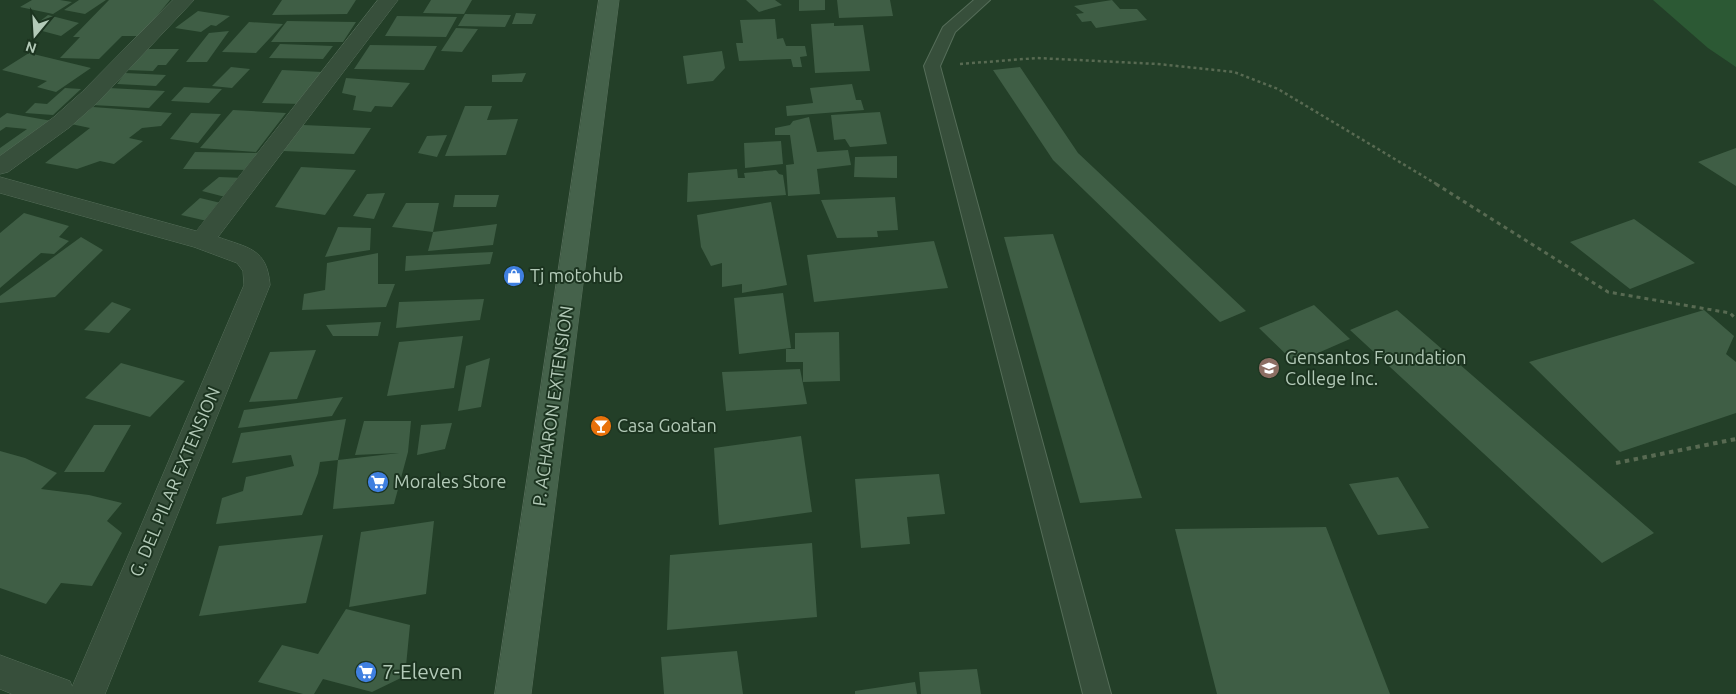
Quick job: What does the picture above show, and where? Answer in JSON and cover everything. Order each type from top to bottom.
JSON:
[{"type":"main road","name":"P. ACHARON EXTENSION","points":[[513,694],[609,0]]},
{"type":"street","points":[[0,167],[62,122],[90,97],[184,0]]},
{"type":"street","points":[[0,185],[202,242],[388,0]]},
{"type":"street","name":"G. DEL PILAR EXTENSION","points":[[88,694],[257,285],[256,269],[246,256],[202,242]]},
{"type":"street","points":[[0,672],[57,694]]},
{"type":"lane","points":[[948,30],[946,20],[962,0]]},
{"type":"lane","points":[[983,0],[948,30],[932,66],[1098,694]]},
{"type":"path","points":[[932,66],[1037,58],[1158,64],[1234,72],[1278,89],[1312,111],[1388,154],[1608,292],[1730,313],[1736,318]]},
{"type":"path","points":[[1616,463],[1736,439]]},
{"type":"shaded area","points":[[1653,0],[1736,0],[1736,67],[1708,48]]},
{"type":"building","points":[[32,0],[72,2],[53,14],[20,7]]},
{"type":"building","points":[[79,0],[106,0],[85,14],[64,10]]},
{"type":"building","points":[[109,0],[170,0],[140,36],[122,36],[99,59],[60,58],[80,37],[73,37]]},
{"type":"building","points":[[282,0],[356,0],[347,14],[272,15]]},
{"type":"building","points":[[431,0],[472,0],[464,14],[423,13]]},
{"type":"building","points":[[746,0],[775,0],[782,5],[759,12]]},
{"type":"building","points":[[799,0],[825,0],[825,10],[799,11]]},
{"type":"building","points":[[837,0],[890,0],[893,16],[839,18]]},
{"type":"building","points":[[1112,0],[1120,9],[1137,9],[1147,20],[1096,28],[1091,21],[1082,22],[1076,14],[1084,13],[1074,6]]},
{"type":"building","points":[[198,11],[230,16],[216,26],[211,25],[201,32],[175,28]]},
{"type":"building","points":[[516,13],[536,14],[532,24],[512,24]]},
{"type":"building","points":[[465,14],[511,15],[505,27],[458,26]]},
{"type":"building","points":[[48,15],[79,23],[61,36],[31,28]]},
{"type":"building","points":[[397,16],[457,17],[446,37],[385,36]]},
{"type":"building","points":[[775,19],[777,39],[783,38],[786,46],[805,46],[807,56],[800,57],[802,67],[793,67],[791,59],[739,61],[736,43],[743,43],[740,20]]},
{"type":"building","points":[[287,21],[356,22],[343,42],[271,42]]},
{"type":"building","points":[[249,22],[283,24],[256,53],[222,52]]},
{"type":"building","points":[[834,23],[834,26],[863,25],[870,71],[815,73],[811,24]]},
{"type":"building","points":[[456,28],[478,29],[462,52],[441,51]]},
{"type":"building","points":[[229,31],[207,62],[186,62],[209,33]]},
{"type":"building","points":[[280,44],[333,46],[323,59],[269,58]]},
{"type":"building","points":[[370,45],[437,46],[424,70],[354,69]]},
{"type":"building","points":[[147,49],[179,49],[166,65],[158,65],[153,71],[126,70]]},
{"type":"building","points":[[722,51],[725,68],[713,81],[687,84],[683,56]]},
{"type":"building","points":[[29,53],[91,68],[56,92],[37,87],[47,81],[2,70]]},
{"type":"building","points":[[231,67],[250,69],[232,88],[212,86]]},
{"type":"building","points":[[1020,67],[1078,153],[1246,311],[1220,322],[1053,160],[993,70]]},
{"type":"building","points":[[282,70],[322,72],[301,104],[262,103]]},
{"type":"building","points":[[125,73],[166,75],[156,86],[117,84]]},
{"type":"building","points":[[526,73],[522,82],[492,82],[492,75]]},
{"type":"building","points":[[346,78],[410,83],[392,107],[375,106],[371,112],[353,110],[356,96],[342,93]]},
{"type":"building","points":[[852,84],[856,100],[861,100],[864,110],[787,116],[786,106],[813,103],[810,88]]},
{"type":"building","points":[[184,87],[222,89],[209,103],[171,101]]},
{"type":"building","points":[[65,88],[81,89],[53,115],[25,113],[35,103],[47,104]]},
{"type":"building","points":[[109,88],[165,91],[149,108],[92,105]]},
{"type":"building","points":[[465,106],[492,106],[487,120],[518,119],[506,155],[445,156]]},
{"type":"building","points":[[93,107],[172,113],[161,126],[142,128],[129,138],[143,141],[114,164],[100,161],[77,169],[45,163],[90,128],[71,124]]},
{"type":"building","points":[[233,110],[286,113],[256,152],[200,148]]},
{"type":"building","points":[[880,112],[887,144],[850,147],[845,139],[834,140],[831,115]]},
{"type":"building","points":[[7,113],[52,121],[6,156],[0,155],[0,148],[27,129],[6,127],[0,131],[0,118]]},
{"type":"building","points":[[191,113],[221,114],[198,143],[170,139]]},
{"type":"building","points":[[809,117],[817,152],[848,150],[851,165],[817,169],[820,194],[788,196],[786,165],[794,164],[790,135],[775,135],[775,128],[790,125],[793,121]]},
{"type":"building","points":[[303,125],[371,128],[354,154],[283,151]]},
{"type":"building","points":[[447,135],[437,157],[418,153],[427,136]]},
{"type":"building","points":[[781,141],[783,164],[745,168],[744,143]]},
{"type":"building","points":[[1736,148],[1736,186],[1698,162]]},
{"type":"building","points":[[195,152],[263,153],[252,170],[183,169]]},
{"type":"building","points":[[897,156],[897,178],[854,177],[855,157]]},
{"type":"building","points":[[301,167],[356,170],[325,215],[275,207]]},
{"type":"building","points":[[737,169],[738,178],[745,178],[744,173],[776,170],[779,174],[783,175],[786,195],[687,202],[688,173]]},
{"type":"building","points":[[219,177],[244,178],[229,198],[202,191]]},
{"type":"building","points":[[385,193],[374,219],[353,216],[367,194]]},
{"type":"building","points":[[455,195],[499,195],[496,207],[453,207]]},
{"type":"building","points":[[895,197],[898,230],[877,231],[878,237],[837,238],[821,200]]},
{"type":"building","points":[[200,198],[225,204],[207,221],[181,215]]},
{"type":"building","points":[[771,202],[787,285],[742,293],[742,284],[722,287],[722,263],[711,266],[701,247],[697,215]]},
{"type":"building","points":[[406,203],[439,203],[433,232],[392,227]]},
{"type":"building","points":[[24,213],[69,226],[59,237],[69,241],[54,254],[41,253],[0,288],[0,233]]},
{"type":"building","points":[[1634,219],[1695,263],[1630,289],[1570,242]]},
{"type":"building","points":[[497,224],[493,245],[428,251],[433,232]]},
{"type":"building","points":[[338,227],[371,228],[370,250],[325,257]]},
{"type":"building","points":[[1053,234],[1142,498],[1080,503],[1004,237]]},
{"type":"building","points":[[81,237],[103,250],[55,297],[0,303],[0,296]]},
{"type":"building","points":[[934,241],[948,288],[814,302],[807,255]]},
{"type":"building","points":[[493,252],[490,264],[405,271],[406,256]]},
{"type":"building","points":[[378,253],[378,284],[395,284],[386,307],[302,310],[304,294],[325,290],[327,263]]},
{"type":"building","points":[[783,293],[791,348],[739,354],[734,298]]},
{"type":"building","points":[[484,299],[480,320],[396,328],[399,302]]},
{"type":"building","points":[[112,302],[131,309],[109,333],[84,330]]},
{"type":"building","points":[[1314,305],[1350,339],[1295,363],[1259,328]]},
{"type":"building","points":[[1397,310],[1654,533],[1602,563],[1350,330]]},
{"type":"building","points":[[1704,310],[1734,336],[1726,354],[1736,362],[1736,413],[1620,452],[1529,362]]},
{"type":"building","points":[[381,322],[378,336],[333,336],[326,325]]},
{"type":"building","points":[[839,332],[840,381],[803,382],[803,362],[786,362],[786,349],[795,349],[795,333]]},
{"type":"building","points":[[463,336],[454,388],[387,396],[399,342]]},
{"type":"building","points":[[316,350],[297,399],[249,402],[270,352]]},
{"type":"building","points":[[490,358],[481,407],[458,411],[466,366]]},
{"type":"building","points":[[121,363],[185,381],[150,417],[85,398]]},
{"type":"building","points":[[800,369],[807,404],[726,411],[722,372]]},
{"type":"building","points":[[343,397],[332,416],[238,428],[244,410]]},
{"type":"building","points":[[346,419],[338,460],[320,462],[318,473],[302,515],[216,524],[222,498],[243,491],[246,477],[294,466],[291,455],[232,463],[241,433]]},
{"type":"building","points":[[364,421],[411,421],[408,452],[394,504],[333,509],[338,460],[399,453],[355,455]]},
{"type":"building","points":[[452,423],[445,449],[417,455],[421,425]]},
{"type":"building","points":[[94,425],[131,425],[104,472],[64,472]]},
{"type":"building","points":[[801,436],[812,512],[719,525],[714,448]]},
{"type":"building","points":[[0,451],[25,458],[57,473],[41,489],[89,495],[122,503],[107,521],[122,533],[92,586],[61,583],[46,604],[0,588]]},
{"type":"building","points":[[939,474],[945,514],[907,517],[910,544],[861,548],[855,479]]},
{"type":"building","points":[[1398,477],[1429,528],[1378,535],[1349,484]]},
{"type":"building","points":[[434,521],[426,594],[349,607],[361,532]]},
{"type":"building","points":[[1326,527],[1390,694],[1217,694],[1175,529]]},
{"type":"building","points":[[323,535],[306,603],[199,616],[219,546]]},
{"type":"building","points":[[812,543],[817,617],[667,630],[670,555]]},
{"type":"building","points":[[346,609],[410,625],[405,676],[372,692],[323,679],[314,694],[303,694],[258,682],[282,645],[318,654]]},
{"type":"building","points":[[737,651],[743,694],[664,694],[661,657]]},
{"type":"building","points":[[977,669],[981,694],[921,694],[919,672]]},
{"type":"building","points":[[915,682],[917,694],[855,694],[855,691]]},
{"type":"place","name":"Tj motohub","points":[[514,276]]},
{"type":"place","name":"Gensantos Foundation College Inc.","points":[[1269,368]]},
{"type":"place","name":"Casa Goatan","points":[[601,426]]},
{"type":"place","name":"Morales Store","points":[[378,482]]},
{"type":"place","name":"7-Eleven","points":[[366,672]]}]
